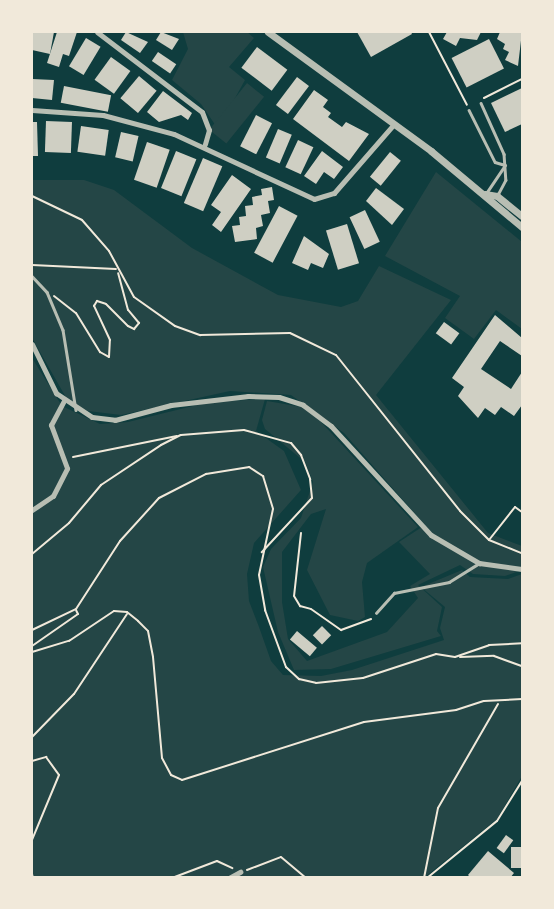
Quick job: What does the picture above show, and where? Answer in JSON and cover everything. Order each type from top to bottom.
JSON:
[{"type":"street","points":[[97,32],[202,112],[209,130],[205,144]]},
{"type":"street","points":[[268,32],[491,197],[523,227]]},
{"type":"street","points":[[32,110],[103,115],[205,144],[291,190],[322,199],[341,186],[394,124]]},
{"type":"street","points":[[491,197],[523,216]]},
{"type":"street","points":[[32,344],[64,401],[76,410],[115,419],[229,398],[267,396],[293,401],[331,426],[430,535],[479,563],[523,569]]},
{"type":"street","points":[[32,510],[53,496],[64,480],[66,458],[51,425],[64,401]]},
{"type":"street","points":[[229,877],[240,872]]},
{"type":"lane","points":[[481,101],[498,134],[505,165],[506,180],[491,197]]},
{"type":"lane","points":[[468,108],[495,162],[505,165]]},
{"type":"lane","points":[[491,197],[505,165]]},
{"type":"lane","points":[[32,276],[47,292],[71,358],[76,410]]},
{"type":"lane","points":[[376,613],[394,593],[449,582],[479,563]]},
{"type":"path","points":[[429,32],[468,108],[475,103]]},
{"type":"path","points":[[481,101],[523,79]]},
{"type":"path","points":[[32,196],[82,220],[98,236],[134,296],[187,331],[290,332],[336,355],[460,511],[489,540],[523,553]]},
{"type":"path","points":[[32,265],[117,269]]},
{"type":"path","points":[[47,292],[76,313],[100,352],[110,357],[110,340],[94,306],[97,301],[106,304],[128,326],[134,329],[139,323],[128,310],[117,269]]},
{"type":"path","points":[[66,458],[181,435],[244,430],[279,437],[301,455],[312,498],[262,553]]},
{"type":"path","points":[[32,554],[69,523],[101,485],[181,435]]},
{"type":"path","points":[[32,629],[76,609],[135,520],[159,498],[206,474],[249,467],[263,477],[273,509],[259,575],[265,610],[286,667],[299,679],[338,682],[436,654],[455,657],[494,656],[523,666]]},
{"type":"path","points":[[489,540],[515,507],[523,512]]},
{"type":"path","points":[[301,533],[294,596],[300,606],[311,608],[341,630],[356,628],[376,613]]},
{"type":"path","points":[[32,646],[78,614],[76,609]]},
{"type":"path","points":[[32,652],[69,641],[114,611],[127,612],[148,631],[162,758],[171,775],[182,780],[364,722],[523,699]]},
{"type":"path","points":[[32,737],[74,694],[127,612]]},
{"type":"path","points":[[455,657],[489,645],[523,643]]},
{"type":"path","points":[[426,877],[438,808],[499,702]]},
{"type":"path","points":[[32,840],[59,775],[46,757],[33,761]]},
{"type":"path","points":[[426,877],[496,821],[523,781]]},
{"type":"shaded area","points":[[183,32],[247,32],[254,38],[229,67],[245,80],[218,129],[201,104],[172,80],[188,49]]},
{"type":"shaded area","points":[[247,83],[264,97],[226,143],[209,130]]},
{"type":"shaded area","points":[[436,172],[522,242],[522,329],[496,310],[474,339],[445,318],[460,296],[385,256]]},
{"type":"shaded area","points":[[32,180],[84,180],[114,190],[192,248],[278,295],[341,307],[358,301],[379,266],[451,300],[376,395],[488,533],[522,546],[522,570],[505,576],[473,574],[460,565],[418,585],[442,607],[437,631],[441,636],[331,669],[294,670],[278,632],[263,567],[271,549],[301,518],[313,482],[305,462],[265,429],[262,420],[267,401],[302,407],[321,422],[418,527],[367,563],[362,582],[365,617],[358,621],[330,615],[307,570],[326,509],[311,514],[282,552],[282,602],[288,639],[307,661],[387,632],[418,598],[410,586],[430,574],[399,542],[425,525],[344,433],[291,395],[230,391],[121,415],[88,411],[68,401],[32,338]]},
{"type":"shaded area","points":[[32,358],[62,406],[100,424],[128,422],[209,402],[265,399],[256,431],[284,451],[301,490],[254,543],[247,574],[249,601],[271,661],[283,675],[321,676],[352,670],[444,640],[440,628],[445,607],[421,587],[462,570],[470,577],[508,579],[522,574],[522,776],[497,819],[425,877],[32,877]]},
{"type":"building","points":[[32,32],[54,32],[50,54],[32,50]]},
{"type":"building","points":[[57,32],[77,32],[69,56],[63,54],[59,67],[47,63]]},
{"type":"building","points":[[126,32],[148,42],[140,53],[121,40]]},
{"type":"building","points":[[161,32],[179,39],[172,50],[156,40]]},
{"type":"building","points":[[357,32],[411,32],[412,34],[371,57]]},
{"type":"building","points":[[447,32],[481,32],[477,40],[460,38],[456,46],[443,39]]},
{"type":"building","points":[[500,32],[522,32],[518,66],[505,60],[509,52],[503,49],[505,44],[497,39]]},
{"type":"building","points":[[86,38],[101,47],[84,75],[69,66]]},
{"type":"building","points":[[489,39],[504,68],[467,87],[452,58]]},
{"type":"building","points":[[257,47],[287,70],[272,91],[241,68]]},
{"type":"building","points":[[158,52],[176,64],[170,73],[152,61]]},
{"type":"building","points":[[111,57],[130,71],[114,94],[95,80]]},
{"type":"building","points":[[139,76],[157,91],[138,113],[120,98]]},
{"type":"building","points":[[297,77],[309,86],[288,114],[276,105]]},
{"type":"building","points":[[32,79],[54,80],[52,100],[32,98]]},
{"type":"building","points":[[64,86],[111,95],[108,112],[61,103]]},
{"type":"building","points":[[522,88],[522,124],[505,132],[491,103]]},
{"type":"building","points":[[314,90],[328,100],[323,107],[331,113],[328,117],[342,127],[346,122],[369,134],[349,161],[293,119]]},
{"type":"building","points":[[163,91],[192,113],[188,120],[181,115],[159,122],[147,112]]},
{"type":"building","points":[[256,115],[272,123],[256,154],[240,146]]},
{"type":"building","points":[[46,121],[72,122],[71,153],[45,152]]},
{"type":"building","points":[[32,122],[37,122],[38,156],[32,156]]},
{"type":"building","points":[[81,126],[109,130],[105,156],[77,152]]},
{"type":"building","points":[[278,129],[292,135],[280,163],[266,158]]},
{"type":"building","points":[[121,132],[139,136],[133,161],[115,157]]},
{"type":"building","points":[[298,140],[313,147],[301,174],[285,167]]},
{"type":"building","points":[[147,142],[170,150],[157,188],[134,180]]},
{"type":"building","points":[[176,151],[196,159],[181,196],[161,188]]},
{"type":"building","points":[[322,151],[343,167],[334,179],[324,172],[316,184],[304,176]]},
{"type":"building","points":[[390,152],[401,161],[381,186],[370,177]]},
{"type":"building","points":[[203,158],[222,166],[203,211],[184,203]]},
{"type":"building","points":[[232,175],[251,189],[221,232],[212,225],[221,212],[211,205]]},
{"type":"building","points":[[272,187],[274,200],[268,201],[270,213],[261,215],[263,226],[256,228],[257,239],[235,242],[232,226],[240,225],[239,217],[246,216],[245,206],[253,205],[252,197],[262,195],[261,189]]},
{"type":"building","points":[[376,188],[404,209],[392,225],[366,201]]},
{"type":"building","points":[[279,206],[298,216],[273,263],[254,253]]},
{"type":"building","points":[[365,210],[380,242],[364,249],[350,217]]},
{"type":"building","points":[[347,224],[359,263],[338,270],[326,230]]},
{"type":"building","points":[[304,236],[329,254],[323,268],[311,263],[308,270],[292,263]]},
{"type":"building","points":[[495,315],[522,338],[522,356],[500,341],[481,369],[511,389],[522,372],[522,405],[514,416],[501,407],[495,415],[485,408],[478,418],[458,396],[464,387],[452,378]]},
{"type":"building","points":[[444,322],[459,333],[451,344],[436,333]]},
{"type":"building","points":[[322,626],[331,635],[322,644],[313,635]]},
{"type":"building","points":[[297,631],[317,648],[310,656],[290,639]]},
{"type":"building","points":[[506,835],[513,840],[504,853],[497,848]]},
{"type":"building","points":[[511,847],[522,847],[522,868],[511,868]]},
{"type":"building","points":[[488,851],[514,873],[510,878],[471,878],[468,875]]}]
